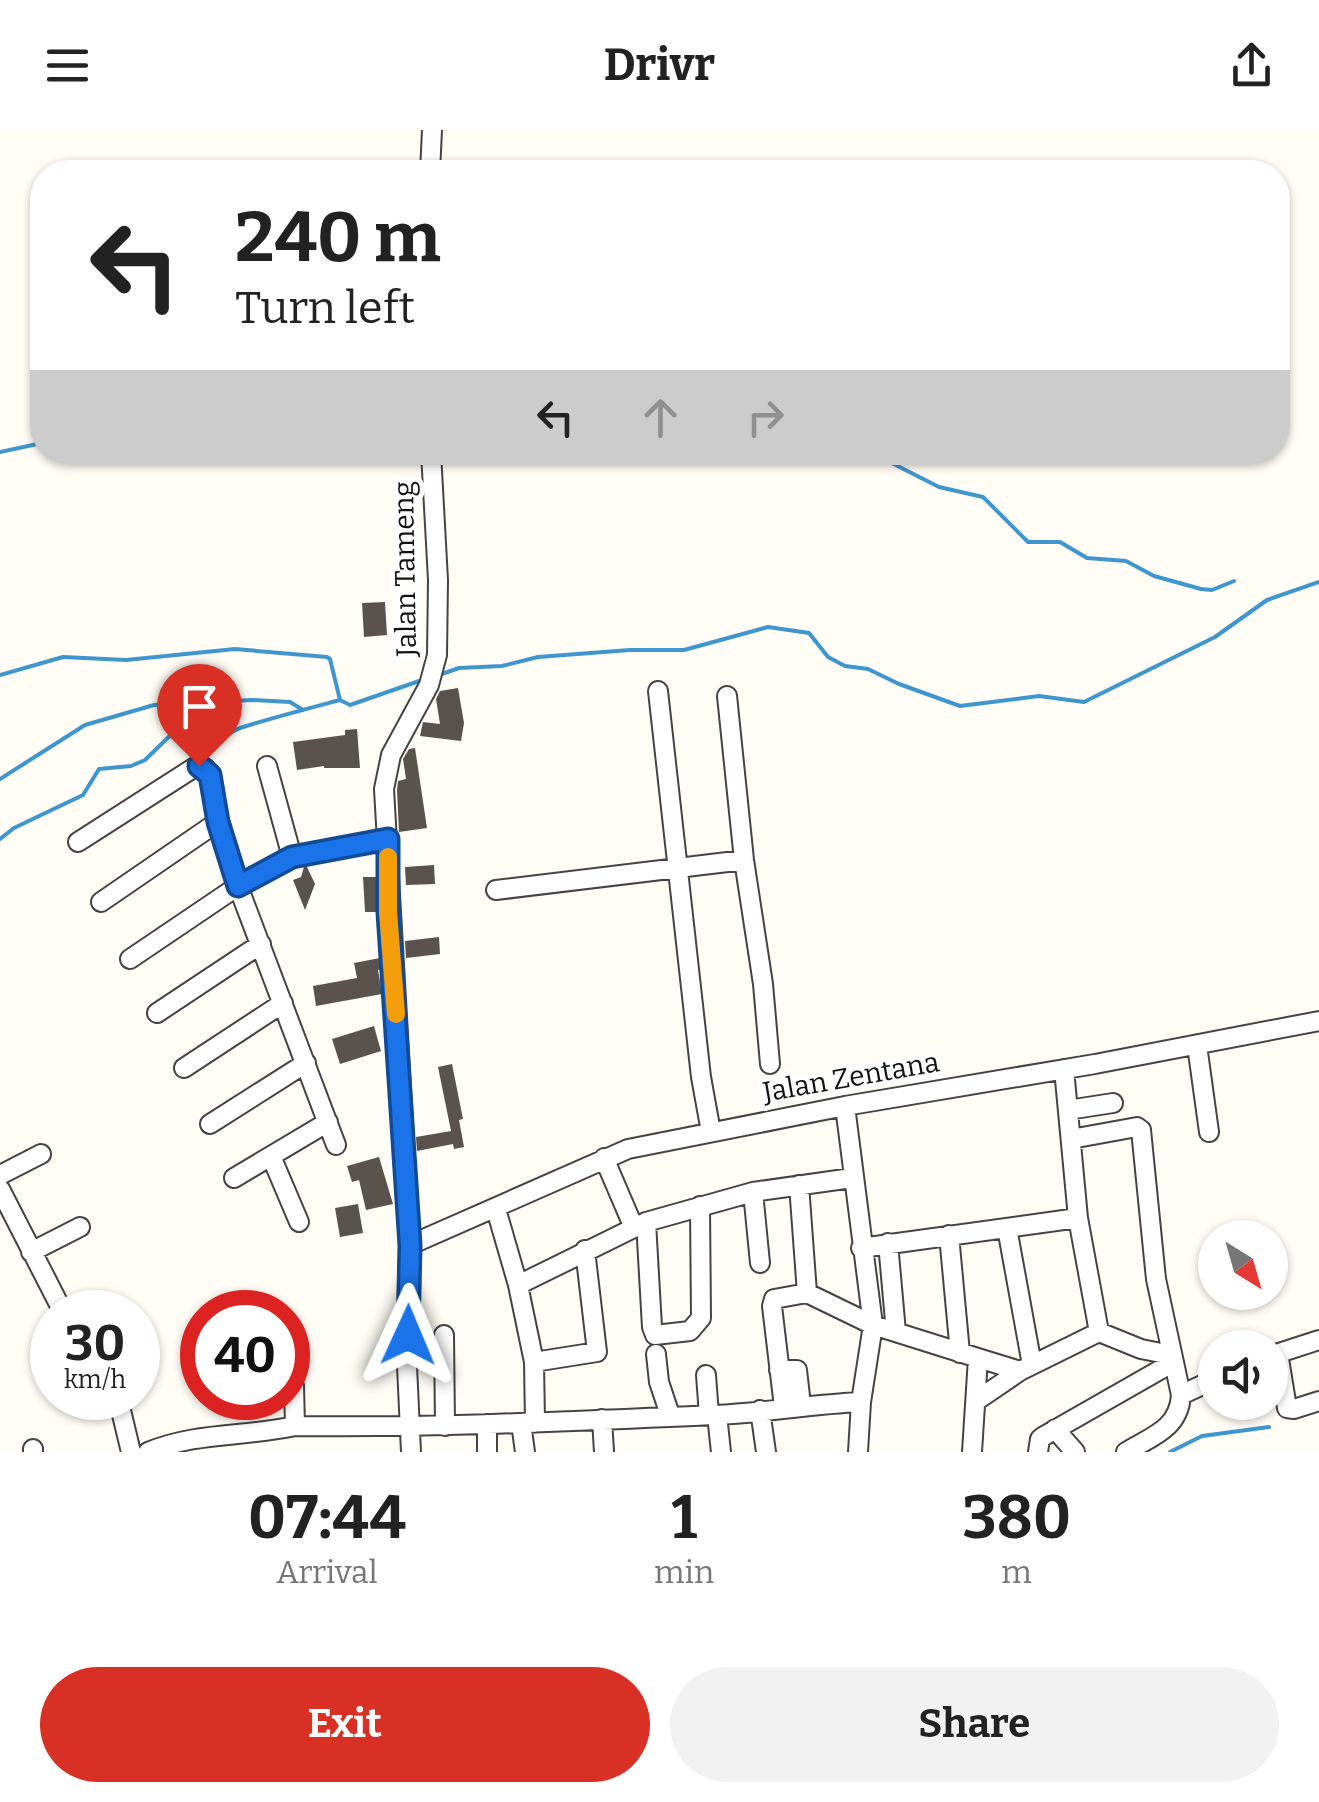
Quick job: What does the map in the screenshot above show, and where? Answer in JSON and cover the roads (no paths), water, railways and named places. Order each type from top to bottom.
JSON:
[{"type":"street","points":[[431,160],[432,130]]},
{"type":"street","name":"Jalan Tameng","points":[[411,1452],[407,1366],[410,1245],[388,912],[384,789],[386,769],[432,678],[438,580],[432,465]]},
{"type":"street","points":[[658,691],[711,1132]]},
{"type":"street","points":[[727,696],[744,860],[764,984],[770,1064]]},
{"type":"street","points":[[78,842],[199,766],[210,775],[218,822],[238,886],[336,1144]]},
{"type":"street","points":[[266,766],[292,857]]},
{"type":"street","points":[[101,902],[218,822]]},
{"type":"street","points":[[130,959],[238,886],[292,857],[388,839]]},
{"type":"street","points":[[496,890],[744,860]]},
{"type":"street","points":[[158,1013],[261,944]]},
{"type":"street","points":[[184,1068],[283,1003]]},
{"type":"street","name":"Jalan Zentana","points":[[410,1245],[638,1146],[1319,1021]]},
{"type":"street","points":[[1196,1044],[1209,1132]]},
{"type":"street","points":[[210,1124],[306,1063]]},
{"type":"street","points":[[1064,1069],[1078,1218],[1099,1332]]},
{"type":"street","points":[[1068,1110],[1113,1103]]},
{"type":"street","points":[[845,1106],[873,1325],[858,1452]]},
{"type":"street","points":[[234,1178],[328,1122]]},
{"type":"street","points":[[1071,1139],[1136,1127],[1141,1130],[1156,1279],[1181,1396],[1180,1412],[1174,1422],[1126,1452]]},
{"type":"street","points":[[0,1175],[41,1154]]},
{"type":"street","points":[[272,1156],[299,1222]]},
{"type":"street","points":[[604,1158],[640,1225],[655,1335],[690,1331],[701,1318],[700,1206]]},
{"type":"street","points":[[518,1284],[640,1225],[753,1192],[852,1178]]},
{"type":"street","points":[[799,1185],[807,1293]]},
{"type":"street","points":[[0,1189],[51,1290]]},
{"type":"street","points":[[753,1192],[760,1263]]},
{"type":"street","points":[[496,1209],[518,1284],[534,1362],[525,1452]]},
{"type":"street","points":[[862,1248],[1078,1218]]},
{"type":"street","points":[[31,1252],[80,1228]]},
{"type":"street","points":[[1007,1228],[1026,1368]]},
{"type":"street","points":[[949,1235],[976,1401],[972,1452]]},
{"type":"street","points":[[888,1243],[896,1332]]},
{"type":"street","points":[[534,1362],[596,1352],[584,1250]]},
{"type":"street","points":[[792,1406],[797,1370],[779,1370],[774,1299],[807,1293],[873,1325],[969,1356],[1026,1368]]},
{"type":"street","points":[[976,1401],[1026,1368],[1099,1332],[1172,1359]]},
{"type":"street","points":[[444,1335],[444,1426]]},
{"type":"street","points":[[1319,1340],[1279,1352],[1278,1359],[1287,1408],[1319,1401]]},
{"type":"street","points":[[656,1354],[658,1382],[670,1415]]},
{"type":"street","points":[[1038,1452],[1040,1439],[1172,1359]]},
{"type":"street","points":[[706,1375],[720,1452]]},
{"type":"street","points":[[1181,1396],[1198,1389]]},
{"type":"street","points":[[148,1452],[184,1440],[232,1443],[295,1426],[528,1423],[713,1415],[861,1402]]},
{"type":"street","points":[[760,1410],[766,1452]]},
{"type":"street","points":[[602,1419],[604,1452]]},
{"type":"street","points":[[123,1420],[131,1452]]},
{"type":"street","points":[[295,1420],[295,1426]]},
{"type":"street","points":[[487,1452],[488,1424]]},
{"type":"street","points":[[1056,1428],[1075,1452]]},
{"type":"waterway","points":[[0,452],[30,446]]},
{"type":"waterway","points":[[896,465],[939,487],[983,497],[1028,542],[1060,542],[1087,558],[1126,561],[1154,576],[1201,589],[1212,590],[1234,581]]},
{"type":"waterway","points":[[439,675],[459,668],[502,666],[538,657],[684,650],[768,627],[809,633],[828,657],[845,666],[868,669],[960,706],[1039,696],[1084,702],[1215,637],[1267,600],[1319,582]]},
{"type":"waterway","points":[[0,675],[63,657],[126,660],[235,649],[327,657],[340,700],[350,705],[425,679]]},
{"type":"waterway","points":[[0,779],[85,725],[154,705],[252,700],[290,702],[303,710]]},
{"type":"waterway","points":[[0,839],[14,828],[83,795],[99,769],[131,766],[145,760],[181,725],[225,736],[252,724],[340,700]]},
{"type":"waterway","points":[[1170,1452],[1202,1436],[1269,1427]]}]
